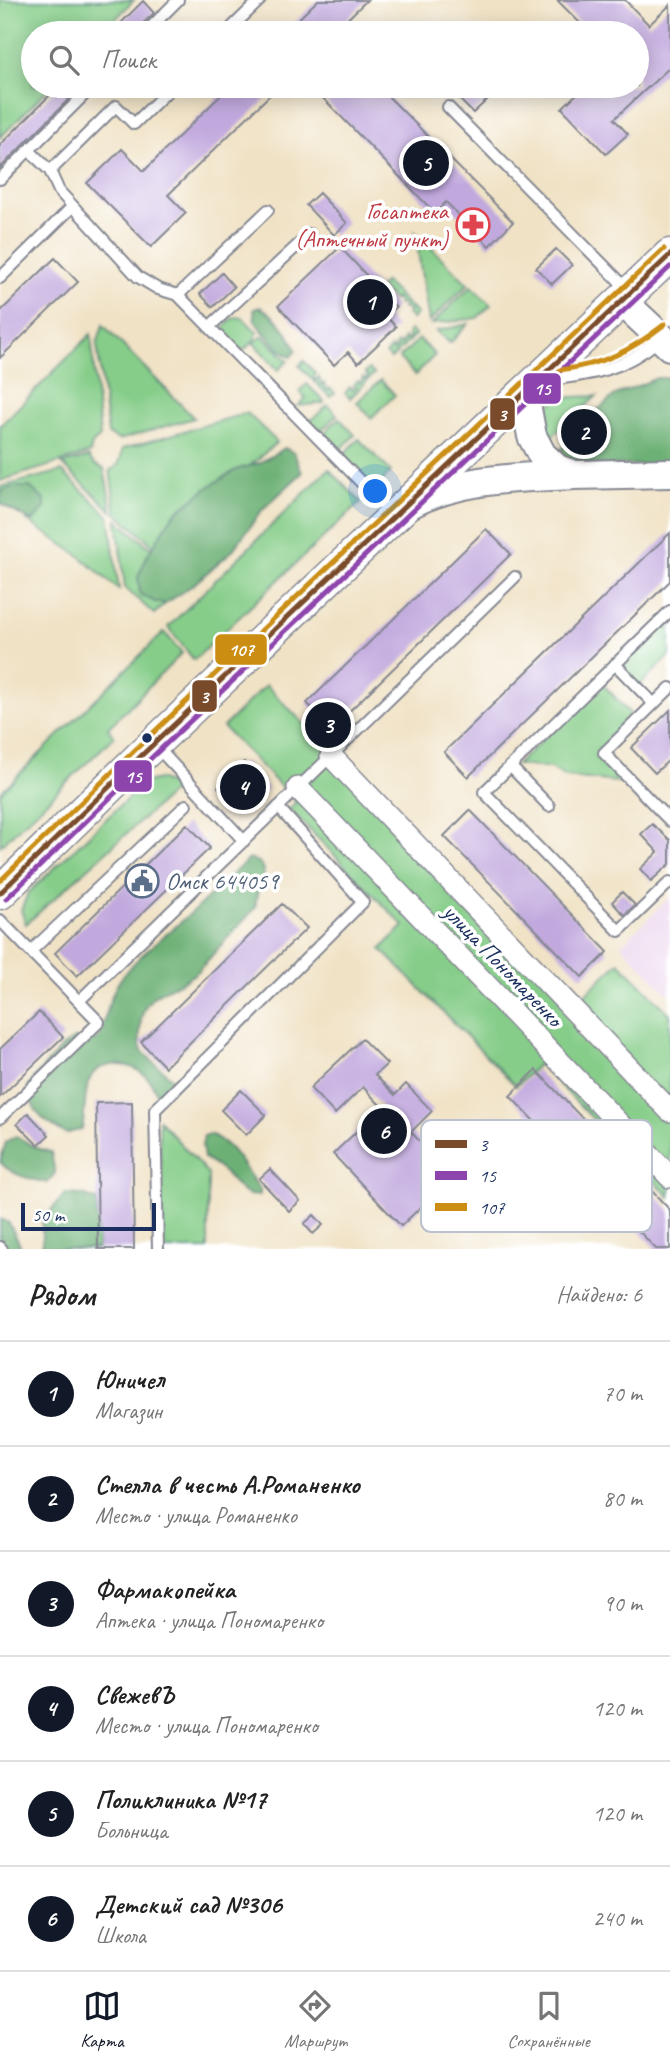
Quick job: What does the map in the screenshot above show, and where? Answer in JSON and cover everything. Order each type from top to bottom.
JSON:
[{"type":"main road","points":[[0,892],[670,255]]},
{"type":"main road","points":[[626,297],[667,338]]},
{"type":"main road","points":[[530,387],[532,436],[542,455],[557,469],[574,475]]},
{"type":"main road","points":[[397,512],[429,494],[463,483],[574,475],[670,473]]},
{"type":"street","name":"улица Пономаренко","points":[[331,757],[670,1111]]},
{"type":"street","name":"улица Пономаренко","points":[[298,788],[615,1120]]},
{"type":"street","name":"улица Пономаренко","points":[[652,1158],[670,1177]]},
{"type":"lane","points":[[160,0],[163,15]]},
{"type":"lane","points":[[157,21],[178,0]]},
{"type":"lane","points":[[238,21],[260,0]]},
{"type":"lane","points":[[0,179],[81,98]]},
{"type":"lane","points":[[50,171],[116,106],[134,124],[161,98]]},
{"type":"lane","points":[[448,107],[626,297]]},
{"type":"lane","points":[[29,150],[50,171],[59,191],[138,277],[158,289],[178,295],[397,512]]},
{"type":"lane","points":[[0,278],[73,206]]},
{"type":"lane","points":[[178,295],[268,210]]},
{"type":"lane","points":[[209,327],[310,234]]},
{"type":"lane","points":[[530,387],[624,365],[667,338]]},
{"type":"lane","points":[[79,1001],[515,577]]},
{"type":"lane","points":[[670,611],[484,792],[619,931],[670,881]]},
{"type":"lane","points":[[615,664],[653,704]]},
{"type":"lane","points":[[670,688],[604,753],[670,821]]},
{"type":"lane","points":[[154,744],[244,841]]},
{"type":"lane","points":[[510,766],[549,806]]},
{"type":"lane","points":[[31,951],[186,805]]},
{"type":"lane","points":[[158,1249],[155,1110],[363,902],[278,807]]},
{"type":"lane","points":[[0,920],[99,1022],[0,1118]]},
{"type":"shaded area","points":[[670,897],[670,996],[621,945]]},
{"type":"green space","points":[[0,0],[134,0],[114,21],[21,21],[21,98],[39,98],[0,138]]},
{"type":"green space","points":[[415,232],[468,284],[429,322]]},
{"type":"green space","points":[[385,282],[417,314],[412,319],[407,314],[410,311],[402,308],[402,303],[399,305],[396,298],[393,300],[380,287]]},
{"type":"green space","points":[[471,286],[491,305],[477,318],[432,324]]},
{"type":"green space","points":[[260,307],[276,320],[290,337],[296,350],[291,357],[279,349],[255,321],[254,309]]},
{"type":"green space","points":[[234,317],[243,318],[257,332],[254,342],[263,336],[288,361],[278,370],[253,342],[244,350],[236,350],[225,337],[225,326]]},
{"type":"green space","points":[[468,324],[450,343],[436,331]]},
{"type":"green space","points":[[103,325],[194,418],[119,440],[108,434],[97,344]]},
{"type":"green space","points":[[410,330],[415,335],[391,359],[386,354],[391,348],[394,351],[398,343],[401,345],[404,338],[406,340],[409,337],[407,334]]},
{"type":"green space","points":[[91,334],[100,437],[92,444],[90,453],[0,481],[0,426]]},
{"type":"green space","points":[[419,339],[435,355],[415,375],[399,358]]},
{"type":"green space","points":[[304,361],[316,374],[313,378],[316,380],[319,377],[321,385],[324,383],[327,390],[330,388],[335,393],[330,397],[299,366]]},
{"type":"green space","points":[[369,369],[374,374],[350,398],[345,393],[350,387],[353,390],[357,381],[360,383],[363,377],[366,379],[368,376],[365,373]]},
{"type":"green space","points":[[657,378],[670,378],[670,465],[581,465],[553,455],[565,446],[591,446],[590,424],[585,421],[615,395]]},
{"type":"green space","points":[[381,380],[395,395],[371,418],[357,402]]},
{"type":"green space","points":[[307,384],[324,403],[298,406],[306,398],[299,391]]},
{"type":"green space","points":[[597,396],[552,436],[540,435],[545,411],[550,404],[564,398]]},
{"type":"green space","points":[[328,405],[337,415],[319,432],[309,422]]},
{"type":"green space","points":[[247,413],[277,442],[250,466],[236,470],[207,488],[174,514],[154,546],[116,513],[110,470],[119,462],[122,449]]},
{"type":"green space","points":[[339,418],[355,435],[337,453],[321,436]]},
{"type":"green space","points":[[359,439],[391,472],[373,490],[341,457]]},
{"type":"green space","points":[[285,448],[294,453],[302,473],[263,509],[232,551],[194,584],[165,604],[140,594],[138,577],[148,554],[174,514],[207,488],[236,470],[259,463]]},
{"type":"green space","points":[[89,457],[94,464],[104,469],[112,511],[62,464]]},
{"type":"green space","points":[[329,469],[361,502],[194,660],[168,627]]},
{"type":"green space","points":[[62,471],[109,516],[119,590],[81,557],[26,520],[33,521],[0,492],[0,487]]},
{"type":"green space","points":[[15,487],[30,487],[45,501],[45,508],[33,521],[0,503],[3,491]]},
{"type":"green space","points":[[117,520],[152,549],[148,554],[155,602],[165,604],[154,614],[125,588]]},
{"type":"green space","points":[[665,620],[670,625],[670,656],[639,686],[618,665]]},
{"type":"green space","points":[[164,632],[182,653],[108,728],[114,737],[0,846],[0,793]]},
{"type":"green space","points":[[602,683],[632,716],[598,752],[629,783],[566,777],[550,768],[516,765]]},
{"type":"green space","points":[[266,685],[577,1002],[619,962],[670,1014],[670,1197],[652,1179],[652,1120],[594,1120],[539,1064],[516,1086],[381,949],[404,926],[289,809],[296,802],[223,727]]},
{"type":"green space","points":[[159,779],[177,788],[26,924],[21,910],[28,893],[145,782]]},
{"type":"green space","points":[[249,859],[259,862],[264,877],[255,908],[198,971],[152,998],[142,1016],[140,1047],[175,1083],[170,1092],[157,1095],[150,1081],[140,1071],[126,1066],[108,1065],[96,1071],[89,1081],[82,1129],[66,1134],[45,1120],[35,1110],[28,1086],[55,1054],[75,1038],[86,1042],[98,1039],[111,996],[125,973]]},
{"type":"green space","points":[[159,1120],[208,1174],[208,1249],[163,1249]]},
{"type":"green space","points":[[210,1134],[233,1152],[260,1189],[260,1195],[245,1193],[225,1173],[204,1158],[204,1136]]},
{"type":"green space","points":[[16,1136],[39,1149],[51,1152],[55,1173],[47,1183],[27,1178],[0,1162],[6,1142]]},
{"type":"green space","points":[[65,1194],[82,1195],[97,1200],[98,1249],[42,1249],[42,1221]]},
{"type":"green space","points":[[0,1219],[9,1223],[22,1249],[0,1249]]},
{"type":"building","points":[[318,0],[367,0],[345,21],[296,21]]},
{"type":"building","points":[[557,0],[625,0],[645,21],[578,21]]},
{"type":"building","points":[[143,1],[154,13],[145,21],[123,21]]},
{"type":"building","points":[[670,5],[670,67],[649,86],[649,25]]},
{"type":"building","points":[[47,98],[70,98],[0,168],[0,145]]},
{"type":"building","points":[[218,98],[267,98],[168,195],[186,213],[151,247],[87,183],[122,149],[144,171]]},
{"type":"building","points":[[323,98],[390,98],[513,222],[489,246],[446,202],[435,213]]},
{"type":"building","points":[[458,98],[487,100],[473,113]]},
{"type":"building","points":[[572,98],[637,98],[614,119],[628,134],[606,154],[562,108]]},
{"type":"building","points":[[319,193],[347,223],[334,235],[306,205]]},
{"type":"building","points":[[340,247],[396,307],[386,316],[396,327],[358,363],[348,352],[334,365],[278,306]]},
{"type":"building","points":[[556,249],[572,265],[552,284],[536,268]]},
{"type":"building","points":[[55,258],[78,282],[0,358],[0,312]]},
{"type":"building","points":[[222,273],[234,287],[213,307],[200,294]]},
{"type":"building","points":[[486,529],[511,554],[331,729],[307,703]]},
{"type":"building","points":[[670,533],[670,581],[468,777],[444,752]]},
{"type":"building","points":[[670,710],[670,759],[655,773],[631,748]]},
{"type":"building","points":[[244,762],[268,788],[242,812],[218,787]]},
{"type":"building","points":[[470,810],[608,952],[582,977],[444,836]]},
{"type":"building","points":[[187,824],[210,848],[77,976],[55,953]]},
{"type":"building","points":[[652,824],[670,840],[670,864],[651,881],[640,869],[658,852],[641,834]]},
{"type":"building","points":[[622,892],[635,905],[624,915],[612,902]]},
{"type":"building","points":[[282,904],[307,928],[165,1067],[141,1042]]},
{"type":"building","points":[[39,1012],[63,1037],[0,1097],[0,1049]]},
{"type":"building","points":[[362,1039],[387,1064],[375,1075],[395,1095],[406,1084],[432,1111],[411,1132],[421,1142],[421,1207],[401,1226],[333,1154],[382,1107],[363,1087],[335,1114],[310,1088]]},
{"type":"building","points":[[536,1070],[584,1120],[533,1120],[510,1096]]},
{"type":"building","points":[[241,1090],[266,1115],[246,1135],[221,1110]]},
{"type":"building","points":[[132,1102],[134,1249],[98,1249],[96,1103]]},
{"type":"building","points":[[28,1113],[49,1135],[38,1145],[17,1124]]},
{"type":"building","points":[[270,1169],[300,1201],[289,1211],[259,1179]]},
{"type":"building","points":[[652,1191],[670,1210],[670,1249],[656,1249],[640,1232],[652,1232]]},
{"type":"building","points":[[314,1215],[323,1225],[313,1234],[304,1224]]},
{"type":"transit line","name":"107","points":[[0,881],[664,249]]},
{"type":"transit line","name":"3","points":[[0,893],[670,255]]},
{"type":"transit line","name":"15","points":[[6,899],[670,267]]},
{"type":"transit line","name":"107","points":[[560,370],[616,355],[665,324]]},
{"type":"place","name":"Поликлиника №17","points":[[426,163]]},
{"type":"place","name":"Госаптека (Аптечный пункт)","points":[[473,225]]},
{"type":"place","name":"Юничел","points":[[370,302]]},
{"type":"place","name":"Стелла в честь А.Романенко","points":[[584,432]]},
{"type":"place","name":"Фармакопейка","points":[[328,725]]},
{"type":"place","name":"СвежевЪ","points":[[243,787]]},
{"type":"place","name":"Омск 644059","points":[[142,881]]},
{"type":"place","name":"Детский сад №306","points":[[384,1131]]}]
